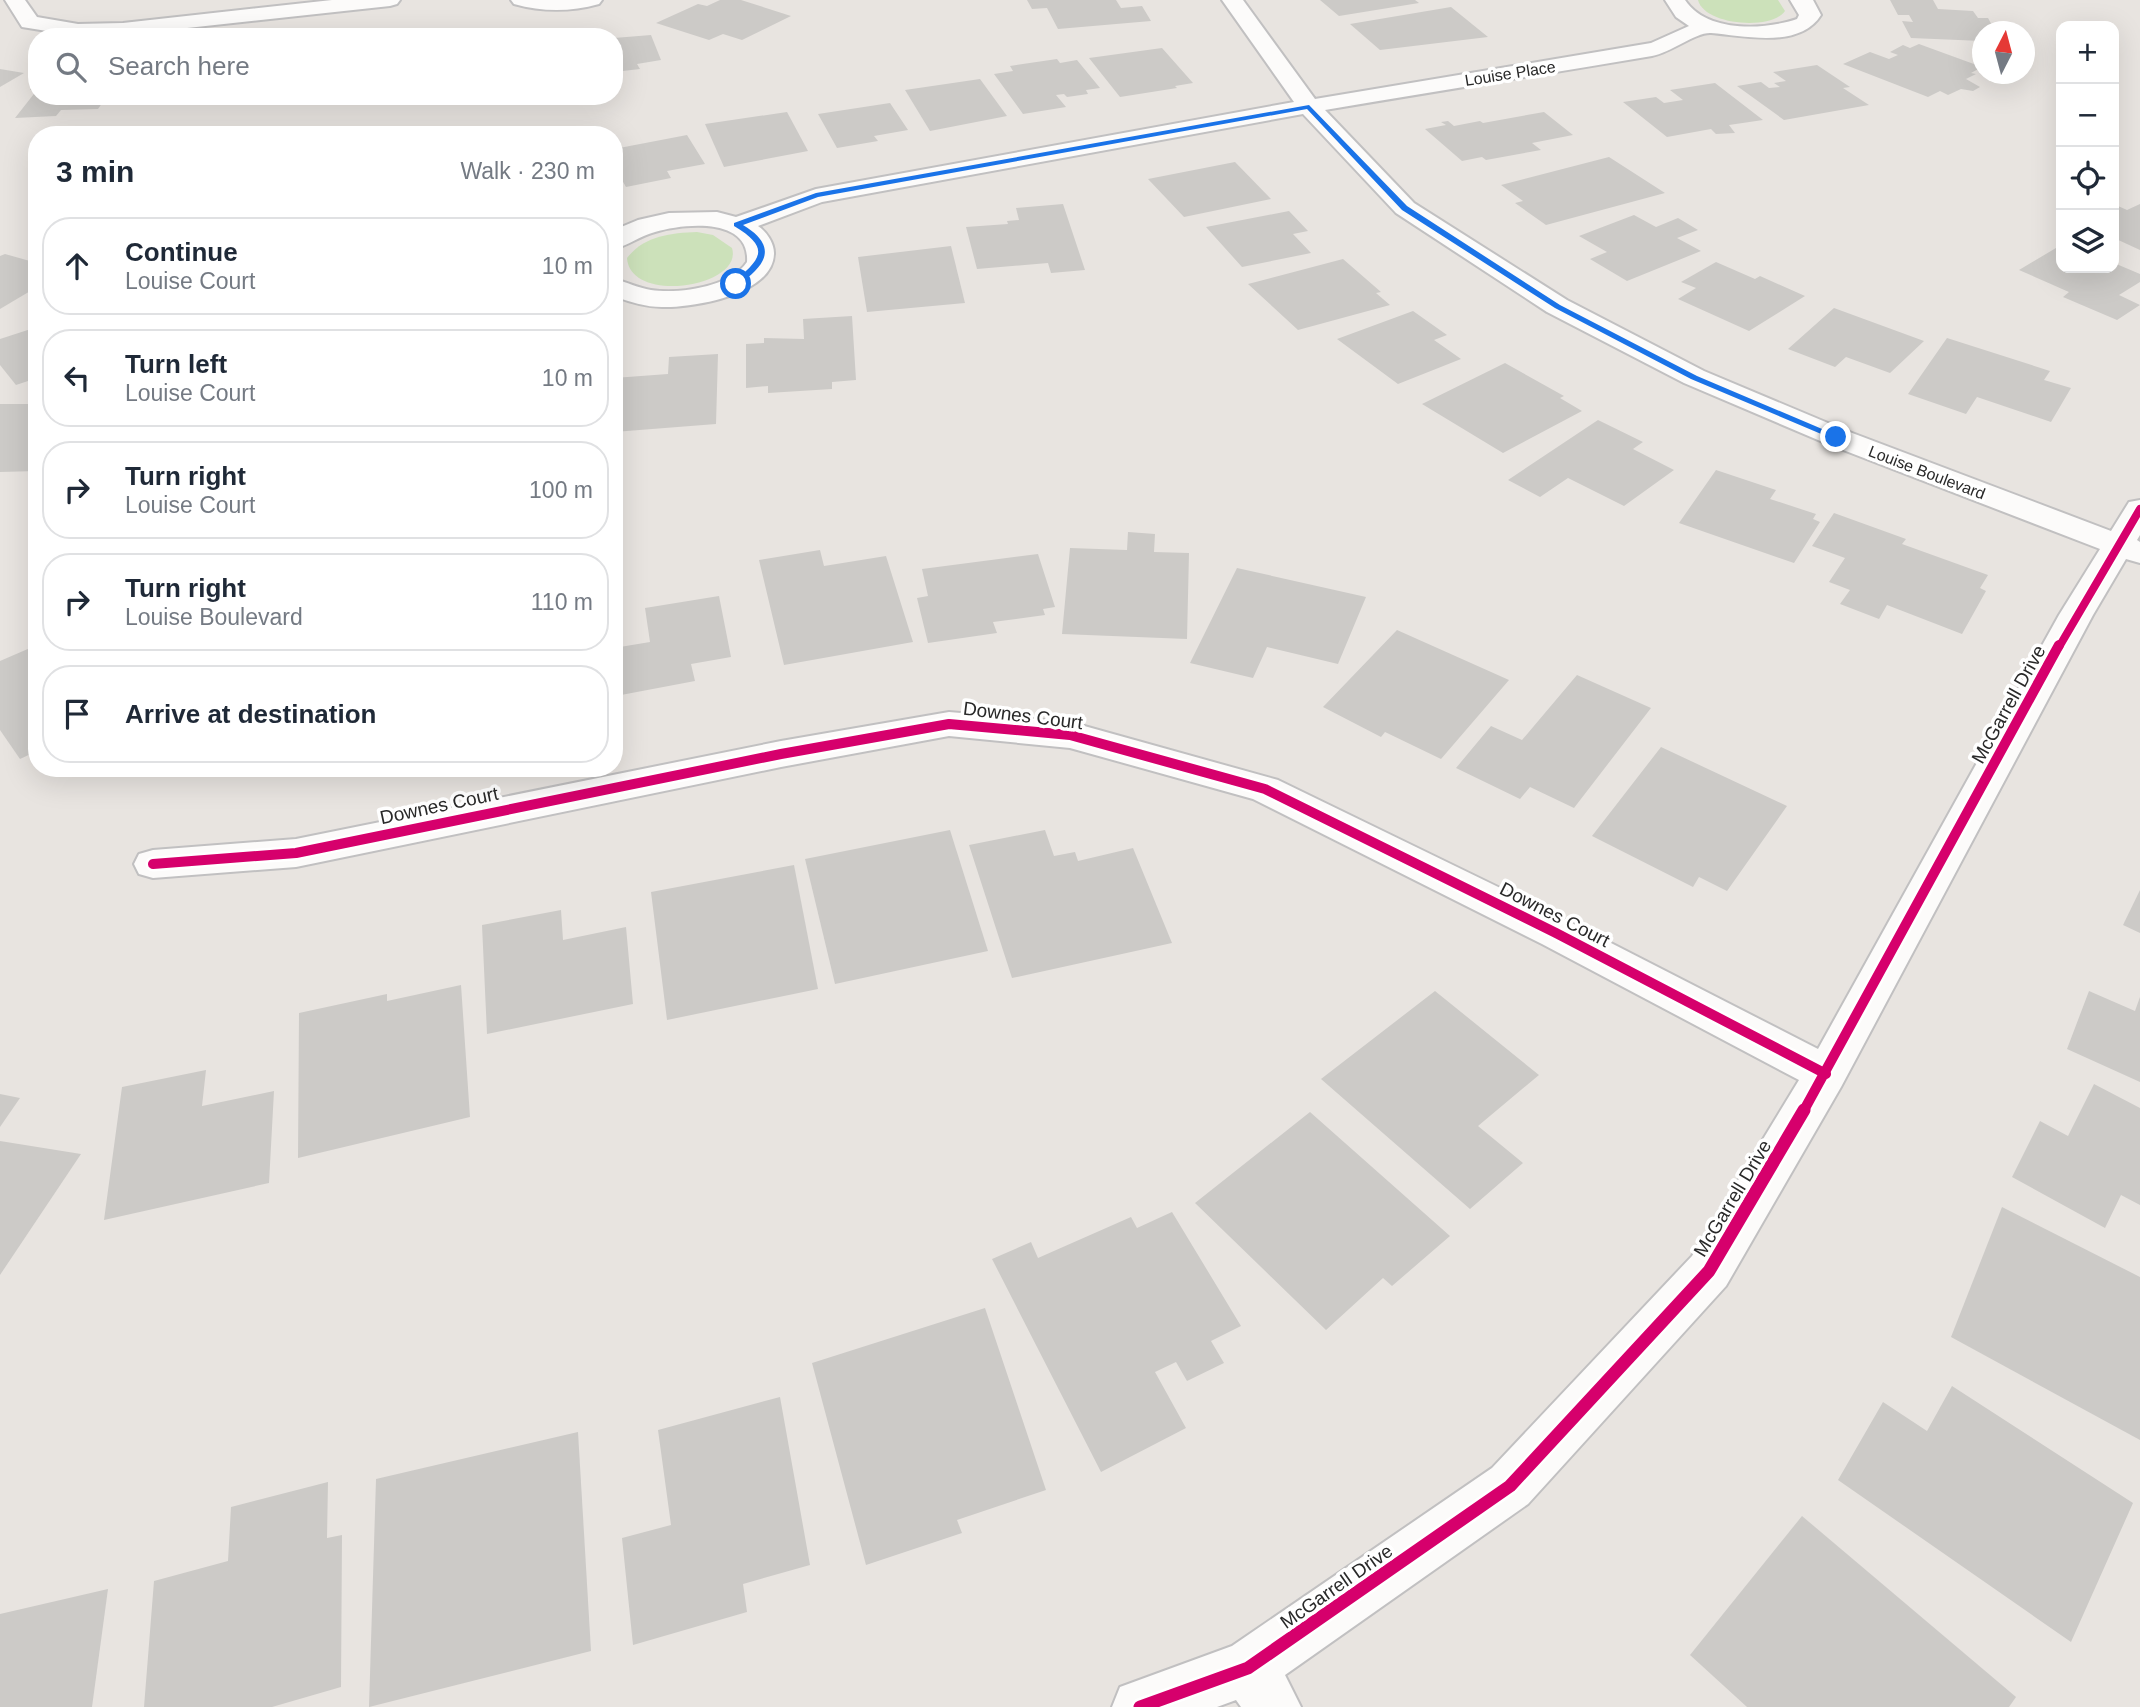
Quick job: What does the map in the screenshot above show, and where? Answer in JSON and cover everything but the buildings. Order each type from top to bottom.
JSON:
[{"type":"street","points":[[15,0],[30,22],[66,28]]},
{"type":"street","points":[[132,28],[390,0]]},
{"type":"street","points":[[521,0],[557,5],[592,0]]},
{"type":"street","name":"Louise Boulevard","points":[[1232,0],[1309,107],[1405,208],[1558,306],[1694,377],[1848,442],[2133,535]]},
{"type":"street","points":[[1675,0],[1680,10],[1708,25],[1752,33],[1792,29],[1805,23],[1810,15],[1807,6],[1800,0]]},
{"type":"street","name":"Louise Place","points":[[737,225],[816,195],[1309,107],[1656,49],[1708,25]]},
{"type":"street","points":[[623,236],[639,227],[664,220],[715,219],[737,225],[752,234],[761,246],[761,259],[752,272],[736,284],[712,293],[658,299],[623,291]]},
{"type":"street","name":"McGarrell Drive","points":[[1140,1707],[1261,1688],[1510,1486],[1709,1271],[1826,1074],[2076,615],[2133,535]]},
{"type":"street","name":"Downes Court","points":[[153,864],[296,853],[781,754],[949,724],[1070,735],[1265,789],[1556,933],[1826,1074]]},
{"type":"green space","points":[[1698,0],[1778,0],[1785,11],[1766,21],[1738,22],[1712,15]]},
{"type":"green space","points":[[697,232],[713,235],[732,248],[731,262],[721,273],[705,281],[665,286],[646,282],[633,273],[627,258],[641,245],[658,237]]},
{"type":"cycle path","points":[[1140,1707],[1248,1668],[1510,1486],[1709,1271],[1826,1074],[2076,615],[2140,509]]},
{"type":"cycle path","points":[[153,864],[296,853],[781,754],[949,724],[1070,735],[1265,789],[1556,933],[1826,1074]]},
{"type":"route","points":[[736,284],[752,272],[761,259],[761,246],[752,234],[737,225],[816,195],[1309,107],[1405,208],[1558,306],[1694,377],[1836,437]]}]
